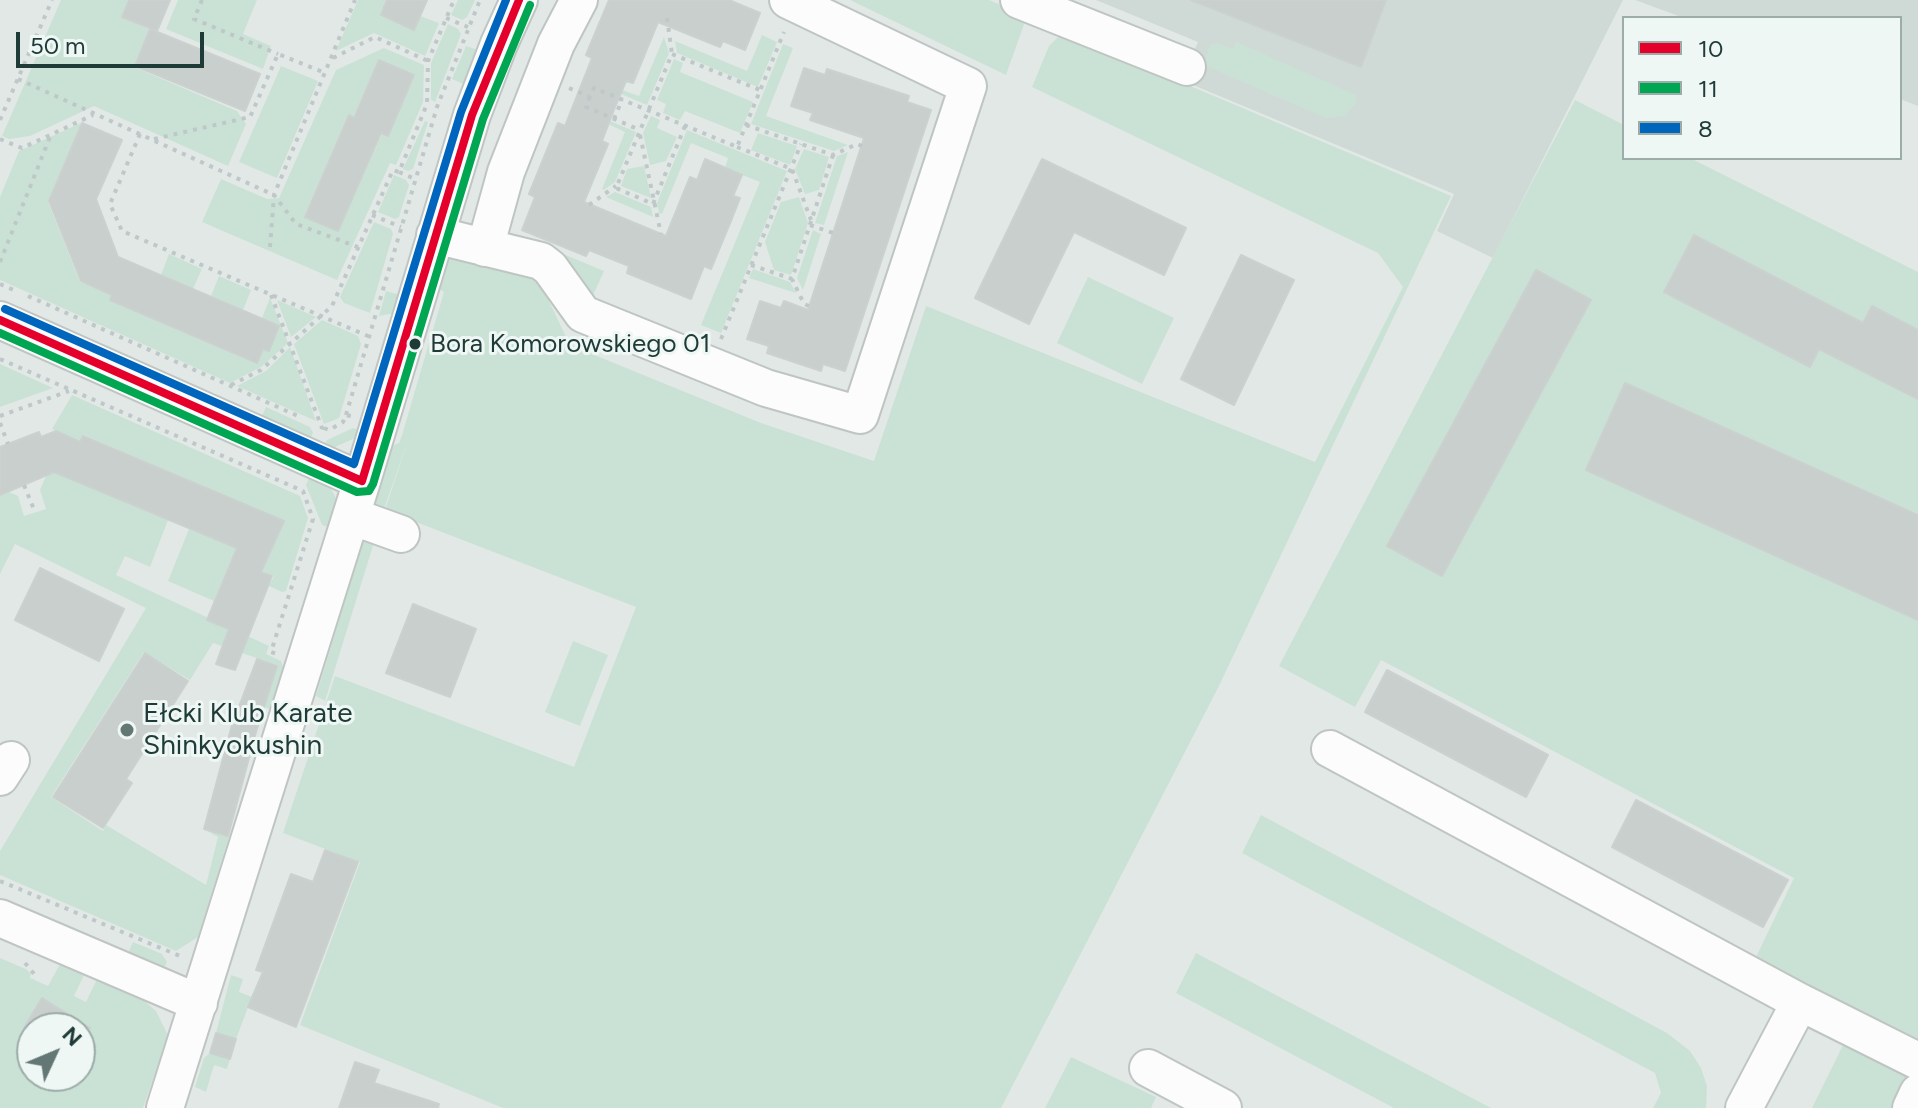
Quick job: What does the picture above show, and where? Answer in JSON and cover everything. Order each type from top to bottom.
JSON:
[{"type":"street","points":[[165,1108],[362,481],[362,420],[418,231],[472,115],[519,0]]},
{"type":"street","points":[[485,248],[506,172],[556,44],[579,0]]},
{"type":"street","points":[[1019,0],[1187,67]]},
{"type":"street","points":[[418,231],[541,261],[550,268],[583,314],[766,388],[860,415],[968,86],[786,16]]},
{"type":"street","points":[[0,320],[362,481]]},
{"type":"street","points":[[351,516],[401,534]]},
{"type":"street","points":[[1330,749],[1800,1002],[1918,1061]]},
{"type":"street","points":[[0,918],[199,1003]]},
{"type":"street","points":[[1744,1108],[1800,1002]]},
{"type":"street","points":[[1148,1068],[1223,1108]]},
{"type":"street","points":[[1911,1108],[1918,1093]]},
{"type":"path","points":[[0,120],[52,0]]},
{"type":"path","points":[[202,0],[194,19],[325,73]]},
{"type":"path","points":[[270,247],[274,195],[355,0]]},
{"type":"path","points":[[399,172],[427,104],[428,61],[454,0]]},
{"type":"path","points":[[0,284],[322,428],[329,430],[343,422],[362,420],[368,336],[418,231],[415,179],[433,119],[480,0]]},
{"type":"path","points":[[737,147],[786,16]]},
{"type":"path","points":[[446,18],[468,27]]},
{"type":"path","points":[[667,18],[672,54],[616,188],[653,204],[685,126]]},
{"type":"path","points":[[331,59],[375,37],[428,61]]},
{"type":"path","points":[[152,140],[250,117],[278,54]]},
{"type":"path","points":[[672,54],[760,90]]},
{"type":"path","points":[[543,76],[590,97]]},
{"type":"path","points":[[18,79],[274,195],[296,224],[358,247]]},
{"type":"path","points":[[640,131],[586,107],[594,88],[792,169],[810,223],[833,233]]},
{"type":"path","points":[[614,119],[622,100]]},
{"type":"path","points":[[0,139],[22,148],[95,114]]},
{"type":"path","points":[[423,114],[433,119]]},
{"type":"path","points":[[746,125],[833,155],[857,144],[862,146]]},
{"type":"path","points":[[640,131],[661,234]]},
{"type":"path","points":[[0,262],[52,132]]},
{"type":"path","points":[[140,134],[110,204],[122,231],[368,336]]},
{"type":"path","points":[[728,321],[801,144]]},
{"type":"path","points":[[809,306],[804,304],[792,279],[833,155]]},
{"type":"path","points":[[231,385],[261,370],[332,306],[393,170],[415,179]]},
{"type":"path","points":[[589,205],[618,185]]},
{"type":"path","points":[[372,215],[418,231]]},
{"type":"path","points":[[751,265],[792,279]]},
{"type":"path","points":[[271,295],[322,428]]},
{"type":"path","points":[[0,359],[303,491],[313,519],[271,652],[284,657]]},
{"type":"path","points":[[0,416],[71,390]]},
{"type":"path","points":[[0,423],[8,444]]},
{"type":"path","points":[[24,485],[35,512]]},
{"type":"path","points":[[0,881],[178,957],[188,952]]},
{"type":"path","points":[[25,963],[35,975],[33,979]]},
{"type":"shaded area","points":[[1096,0],[1623,0],[1493,258],[1437,231],[1454,194],[1181,80],[1198,42]]},
{"type":"shaded area","points":[[1635,0],[1918,0],[1918,106],[1902,100],[1902,16],[1679,16]]},
{"type":"green space","points":[[61,0],[128,0],[121,17],[149,29],[134,67],[237,111],[246,124],[228,166],[94,106],[30,136],[9,139],[2,136]]},
{"type":"green space","points":[[178,0],[257,0],[243,34],[271,46],[263,69],[166,29]]},
{"type":"green space","points":[[358,0],[387,0],[380,16],[414,30],[420,16],[439,23],[425,56],[374,33],[336,51]]},
{"type":"green space","points":[[458,0],[475,0],[467,17],[462,20],[451,15]]},
{"type":"green space","points":[[850,0],[989,0],[1027,16],[1006,75]]},
{"type":"green space","points":[[448,24],[461,34],[435,102],[431,100],[431,63]]},
{"type":"green space","points":[[762,35],[777,42],[758,87],[677,53],[675,41],[747,71]]},
{"type":"green space","points":[[1059,36],[1072,36],[1451,196],[1218,688],[1001,1108],[503,1108],[300,1025],[360,862],[283,833],[335,676],[574,767],[636,607],[385,510],[409,437],[382,515],[374,506],[392,446],[399,443],[402,435],[444,292],[439,289],[449,252],[535,272],[570,345],[761,423],[874,461],[926,306],[1315,462],[1403,287],[1378,253],[1032,87],[1049,46]]},
{"type":"green space","points":[[664,37],[669,53],[647,105],[621,94],[622,90],[639,96]]},
{"type":"green space","points":[[1236,42],[1356,95],[1356,103],[1345,116],[1326,118],[1204,65],[1210,45],[1218,43],[1233,49]]},
{"type":"green space","points":[[783,44],[793,48],[766,116],[848,145],[834,151],[751,124]]},
{"type":"green space","points":[[466,46],[484,52],[470,87],[452,79]]},
{"type":"green space","points":[[384,48],[424,65],[423,102],[396,165],[390,163],[337,280],[202,222],[221,179],[267,199],[279,198],[336,70]],"holes":[[[379,59],[415,75],[388,136],[382,134],[338,232],[304,217],[348,115],[353,117]]]},
{"type":"green space","points":[[674,59],[683,63],[680,72],[753,102],[740,133],[685,111],[680,120],[663,113],[666,104],[657,100]]},
{"type":"green space","points":[[281,66],[318,81],[277,178],[239,162]]},
{"type":"green space","points":[[1575,100],[1622,124],[1622,160],[1694,160],[1918,272],[1918,1039],[1755,959],[1794,878],[1381,660],[1355,707],[1279,666]]},
{"type":"green space","points":[[651,116],[660,120],[657,128],[677,137],[666,161],[650,165],[643,133]]},
{"type":"green space","points":[[425,121],[428,122],[413,169],[408,171],[403,169]]},
{"type":"green space","points":[[610,121],[636,132],[615,182],[604,190],[625,132],[608,124]]},
{"type":"green space","points":[[81,123],[48,202],[80,282],[112,295],[111,301],[257,364],[264,349],[269,351],[279,326],[262,318],[270,298],[288,343],[261,367],[230,383],[0,280],[0,197],[19,151]]},
{"type":"green space","points":[[687,130],[787,171],[721,333],[701,325],[760,182],[725,168],[728,158],[691,143],[662,214],[659,213],[657,203]]},
{"type":"green space","points":[[758,133],[797,146],[790,165],[751,150]]},
{"type":"green space","points":[[804,149],[829,157],[819,190],[805,194],[795,169]]},
{"type":"green space","points":[[848,152],[824,225],[815,223],[837,156]]},
{"type":"green space","points":[[644,166],[651,198],[621,186],[627,169]]},
{"type":"green space","points":[[394,175],[406,180],[409,185],[399,217],[395,219],[378,212]]},
{"type":"green space","points":[[615,192],[651,207],[653,217],[606,197]]},
{"type":"green space","points":[[799,197],[808,223],[791,275],[774,270],[765,242],[781,202]]},
{"type":"green space","points":[[374,222],[391,229],[393,234],[370,313],[344,303],[340,297]]},
{"type":"green space","points":[[813,230],[821,234],[803,290],[797,278]]},
{"type":"green space","points":[[556,251],[604,271],[591,300]]},
{"type":"green space","points":[[169,254],[202,269],[193,289],[161,275]]},
{"type":"green space","points":[[753,269],[790,282],[796,293],[749,278]]},
{"type":"green space","points":[[219,276],[251,290],[243,310],[211,296]]},
{"type":"green space","points":[[1088,277],[1174,318],[1142,384],[1057,343]]},
{"type":"green space","points":[[386,291],[404,296],[395,313],[379,316]]},
{"type":"green space","points":[[277,300],[316,317],[291,337]]},
{"type":"green space","points":[[322,320],[358,336],[361,344],[339,418],[324,424],[294,344]]},
{"type":"green space","points":[[290,347],[316,421],[237,386],[266,371]]},
{"type":"green space","points":[[0,364],[53,388],[0,407]]},
{"type":"green space","points":[[72,395],[300,496],[308,518],[286,591],[269,586],[274,576],[258,569],[272,536],[277,537],[284,521],[84,435],[80,441],[52,429]]},
{"type":"green space","points":[[266,407],[310,427],[313,433],[308,444],[259,422]]},
{"type":"green space","points":[[353,428],[362,431],[355,438],[335,447],[323,448],[327,440]]},
{"type":"green space","points":[[59,470],[68,478],[168,520],[150,567],[125,556],[116,575],[269,646],[266,654],[281,661],[283,667],[270,709],[264,707],[277,665],[213,643],[190,680],[144,652],[51,797],[103,831],[106,825],[206,885],[218,837],[204,829],[229,837],[198,937],[176,951],[0,875],[0,851],[146,608],[15,544],[0,574],[0,496],[9,492],[18,496],[24,516],[46,509],[40,490],[46,476]]},
{"type":"green space","points":[[312,471],[335,496],[338,508],[335,530],[322,525],[306,485]]},
{"type":"green space","points":[[189,529],[236,548],[214,601],[168,581]]},
{"type":"green space","points":[[365,536],[376,536],[325,701],[316,696]]},
{"type":"green space","points":[[573,641],[608,655],[580,726],[545,712]]},
{"type":"green space","points":[[1261,815],[1667,1033],[1690,1051],[1701,1068],[1707,1086],[1706,1108],[1653,1108],[1661,1093],[1655,1073],[1242,853]]},
{"type":"green space","points":[[133,942],[162,954],[167,962],[162,973],[126,958]]},
{"type":"green space","points":[[1196,953],[1491,1108],[1394,1108],[1176,993]]},
{"type":"green space","points":[[0,958],[26,969],[31,974],[30,978],[48,986],[60,964],[84,975],[74,996],[86,1002],[97,979],[142,999],[156,1011],[168,1035],[143,1108],[0,1108]]},
{"type":"green space","points":[[231,975],[243,979],[239,992],[252,997],[236,1039],[216,1033]]},
{"type":"green space","points":[[1846,1039],[1910,1074],[1896,1108],[1812,1108]]},
{"type":"green space","points":[[210,1053],[230,1059],[227,1069],[214,1065],[206,1092],[195,1087],[204,1058]]},
{"type":"green space","points":[[1071,1057],[1156,1097],[1151,1108],[1045,1108]]},
{"type":"building","points":[[129,0],[170,0],[157,31],[122,17]]},
{"type":"building","points":[[387,0],[427,0],[414,30],[381,15]]},
{"type":"building","points":[[609,0],[729,0],[760,13],[745,50],[723,41],[720,47],[658,22],[633,83],[626,81],[615,107],[602,141],[608,144],[584,202],[666,236],[690,177],[697,180],[705,159],[742,175],[733,196],[740,198],[731,221],[711,269],[704,266],[691,299],[627,273],[629,266],[589,250],[586,256],[522,230],[535,197],[529,194],[558,123],[565,126],[592,58],[586,55]]},
{"type":"building","points":[[1191,0],[1386,0],[1361,67]]},
{"type":"building","points":[[150,29],[260,74],[245,111],[135,66]]},
{"type":"building","points":[[379,60],[414,75],[388,136],[381,133],[338,231],[305,217],[349,115],[354,118]]},
{"type":"building","points":[[804,68],[825,75],[827,69],[909,96],[907,102],[931,110],[845,371],[823,364],[821,371],[767,353],[769,346],[747,339],[760,301],[781,308],[784,301],[808,310],[864,138],[810,120],[813,113],[791,106]]},
{"type":"building","points":[[82,123],[122,140],[96,199],[118,257],[279,326],[269,351],[263,349],[257,363],[110,300],[112,295],[81,281],[49,201]]},
{"type":"building","points":[[1042,159],[1186,228],[1164,275],[1074,232],[1029,324],[975,298]]},
{"type":"building","points":[[1694,235],[1863,323],[1872,306],[1918,330],[1918,399],[1819,349],[1810,367],[1664,292]]},
{"type":"building","points":[[1241,255],[1294,280],[1234,405],[1181,379]]},
{"type":"building","points":[[1536,270],[1591,300],[1442,576],[1387,546]]},
{"type":"building","points":[[1625,383],[1918,515],[1918,620],[1586,470]]},
{"type":"building","points":[[56,431],[80,442],[83,436],[284,521],[261,572],[272,576],[235,670],[216,664],[229,629],[207,620],[237,548],[54,472],[0,495],[0,447],[39,432],[41,437]]},
{"type":"building","points":[[40,568],[124,609],[99,661],[15,620]]},
{"type":"building","points":[[413,604],[476,629],[450,697],[386,673]]},
{"type":"building","name":"Ełcki Klub Karate Shinkyokushin","points":[[145,653],[188,681],[126,779],[132,783],[103,828],[53,797]]},
{"type":"building","points":[[257,659],[277,666],[228,836],[204,829],[232,725]]},
{"type":"building","points":[[1387,670],[1548,755],[1526,797],[1365,712]]},
{"type":"building","points":[[1636,800],[1788,880],[1763,927],[1612,847]]},
{"type":"building","points":[[325,850],[358,862],[296,1027],[248,1007],[263,972],[256,970],[291,874],[313,882]]},
{"type":"building","points":[[42,998],[64,1012],[34,1012]]},
{"type":"building","points":[[216,1033],[236,1039],[230,1059],[210,1053]]},
{"type":"building","points":[[355,1062],[379,1070],[374,1083],[439,1104],[438,1108],[339,1108]]},
{"type":"transit line","name":"8","points":[[5,309],[354,464],[461,112],[506,0]]},
{"type":"transit line","name":"10","points":[[0,320],[362,481],[472,115],[519,0]]},
{"type":"transit line","name":"11","points":[[0,333],[357,492],[369,491],[483,119],[530,5]]},
{"type":"place","name":"Bora Komorowskiego 01","points":[[415,344]]},
{"type":"place","name":"Ełcki Klub Karate Shinkyokushin","points":[[127,730]]}]
